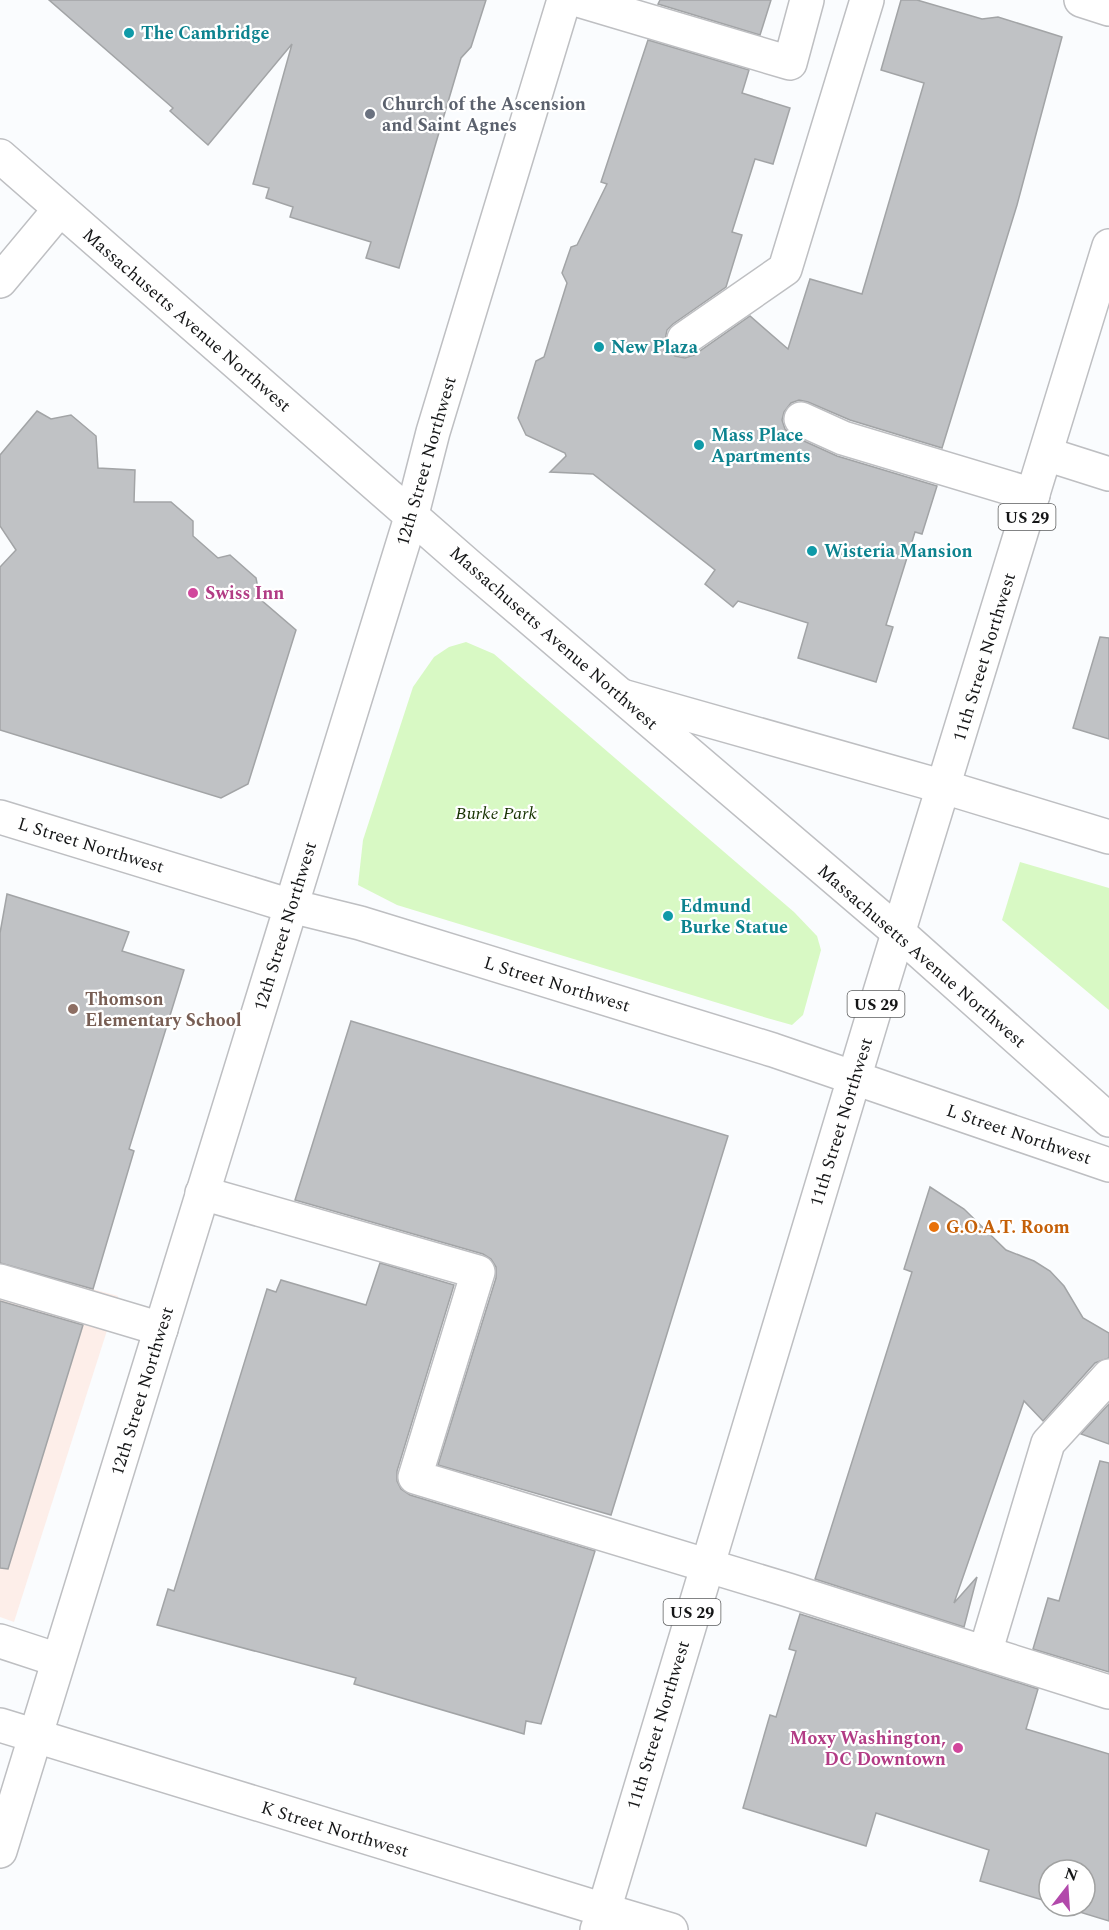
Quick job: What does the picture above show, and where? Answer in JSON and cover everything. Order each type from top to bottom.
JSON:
[{"type":"main road","name":"12th Street Northwest","points":[[0,1851],[6,1813],[35,1737],[412,514],[433,432],[564,0]]},
{"type":"main road","points":[[578,0],[790,63],[807,0]]},
{"type":"main road","points":[[684,339],[785,269],[867,0]]},
{"type":"main road","points":[[1081,0],[1109,9]]},
{"type":"main road","name":"Massachusetts Avenue Northwest","points":[[0,156],[622,696],[899,933],[1109,1120]]},
{"type":"main road","points":[[0,281],[60,209]]},
{"type":"main road","name":"11th Street Northwest","points":[[600,1920],[854,1076],[1109,246]]},
{"type":"main road","points":[[801,419],[843,438],[1033,495]]},
{"type":"main road","points":[[1046,454],[1109,474]]},
{"type":"main road","points":[[622,696],[944,787],[1109,837]]},
{"type":"main road","name":"L Street Northwest","points":[[0,817],[291,906],[360,923],[854,1076],[1109,1165]]},
{"type":"main road","points":[[202,1193],[478,1272],[415,1477],[1109,1692]]},
{"type":"main road","points":[[0,1281],[161,1329]]},
{"type":"main road","points":[[985,1653],[1048,1443],[1109,1376]]},
{"type":"main road","points":[[0,1641],[58,1660]]},
{"type":"main road","name":"K Street Northwest","points":[[0,1725],[600,1920],[671,1930]]},
{"type":"shaded area","points":[[0,1264],[118,1296],[14,1622],[0,1617]]},
{"type":"green space","name":"Burke Park","points":[[466,642],[494,654],[794,912],[817,936],[821,950],[803,1015],[792,1025],[397,905],[358,885],[363,840],[413,687],[434,657],[449,647]]},
{"type":"green space","points":[[1020,862],[1109,888],[1109,1010],[1002,920]]},
{"type":"building","points":[[49,0],[486,0],[471,47],[461,58],[399,268],[366,258],[371,242],[290,217],[293,207],[266,198],[269,188],[253,184],[292,44],[208,145],[170,111],[173,108]]},
{"type":"building","points":[[660,0],[771,0],[760,35],[658,4]]},
{"type":"building","points":[[901,0],[917,0],[982,19],[998,17],[1062,37],[1017,205],[942,448],[850,420],[808,402],[799,400],[791,403],[784,412],[782,420],[785,429],[793,436],[837,456],[937,486],[922,534],[915,532],[886,625],[893,627],[876,682],[798,658],[808,623],[738,601],[733,607],[705,584],[715,570],[593,474],[550,472],[566,456],[565,453],[526,435],[518,418],[536,361],[544,357],[567,283],[562,273],[571,247],[577,245],[607,184],[601,182],[648,40],[749,70],[742,93],[790,108],[773,164],[755,159],[732,232],[742,235],[726,287],[667,330],[665,340],[669,350],[675,356],[685,358],[694,355],[750,316],[788,349],[810,279],[862,294],[924,83],[881,70]]},
{"type":"building","points":[[37,411],[51,419],[71,415],[96,436],[98,468],[135,470],[134,502],[171,502],[193,521],[193,536],[218,558],[230,555],[256,578],[260,599],[296,630],[248,784],[221,798],[0,730],[0,567],[16,550],[0,526],[0,455]]},
{"type":"building","points":[[1100,637],[1109,638],[1109,739],[1073,728]]},
{"type":"building","points":[[7,894],[129,932],[122,951],[184,970],[129,1149],[134,1151],[93,1289],[0,1263],[0,933]]},
{"type":"building","points":[[351,1021],[728,1136],[611,1515],[438,1465],[496,1278],[496,1267],[491,1259],[483,1254],[295,1200]]},
{"type":"building","points":[[930,1187],[964,1209],[1006,1250],[1034,1261],[1050,1271],[1064,1286],[1083,1318],[1109,1333],[1109,1358],[1095,1363],[1043,1421],[1024,1401],[954,1603],[977,1577],[964,1627],[815,1579],[912,1272],[904,1269]]},
{"type":"building","points":[[380,1263],[454,1285],[397,1471],[397,1481],[401,1489],[410,1495],[595,1551],[541,1724],[526,1721],[524,1734],[354,1684],[356,1678],[157,1625],[168,1589],[174,1591],[267,1289],[276,1292],[281,1280],[366,1305]]},
{"type":"building","points":[[0,1301],[83,1325],[8,1569],[0,1568]]},
{"type":"building","points":[[1109,1404],[1109,1444],[1081,1434]]},
{"type":"building","points":[[1100,1461],[1109,1463],[1109,1672],[1033,1649],[1048,1598],[1059,1601]]},
{"type":"building","points":[[800,1614],[1038,1689],[1026,1729],[1109,1754],[1109,1921],[1097,1917],[1097,1858],[1037,1858],[1037,1898],[980,1881],[989,1850],[876,1813],[866,1846],[743,1808],[770,1715],[776,1717],[796,1651],[789,1649]]},
{"type":"place","name":"The Cambridge","points":[[129,33]]},
{"type":"place","name":"Church of the Ascension and Saint Agnes","points":[[370,114]]},
{"type":"place","name":"New Plaza","points":[[599,347]]},
{"type":"place","name":"Mass Place Apartments","points":[[699,445]]},
{"type":"place","name":"Wisteria Mansion","points":[[812,551]]},
{"type":"place","name":"Swiss Inn","points":[[193,593]]},
{"type":"place","name":"Edmund Burke Statue","points":[[668,916]]},
{"type":"place","name":"Thomson Elementary School","points":[[73,1009]]},
{"type":"place","name":"G.O.A.T. Room","points":[[934,1227]]},
{"type":"place","name":"Moxy Washington, DC Downtown","points":[[958,1748]]}]
